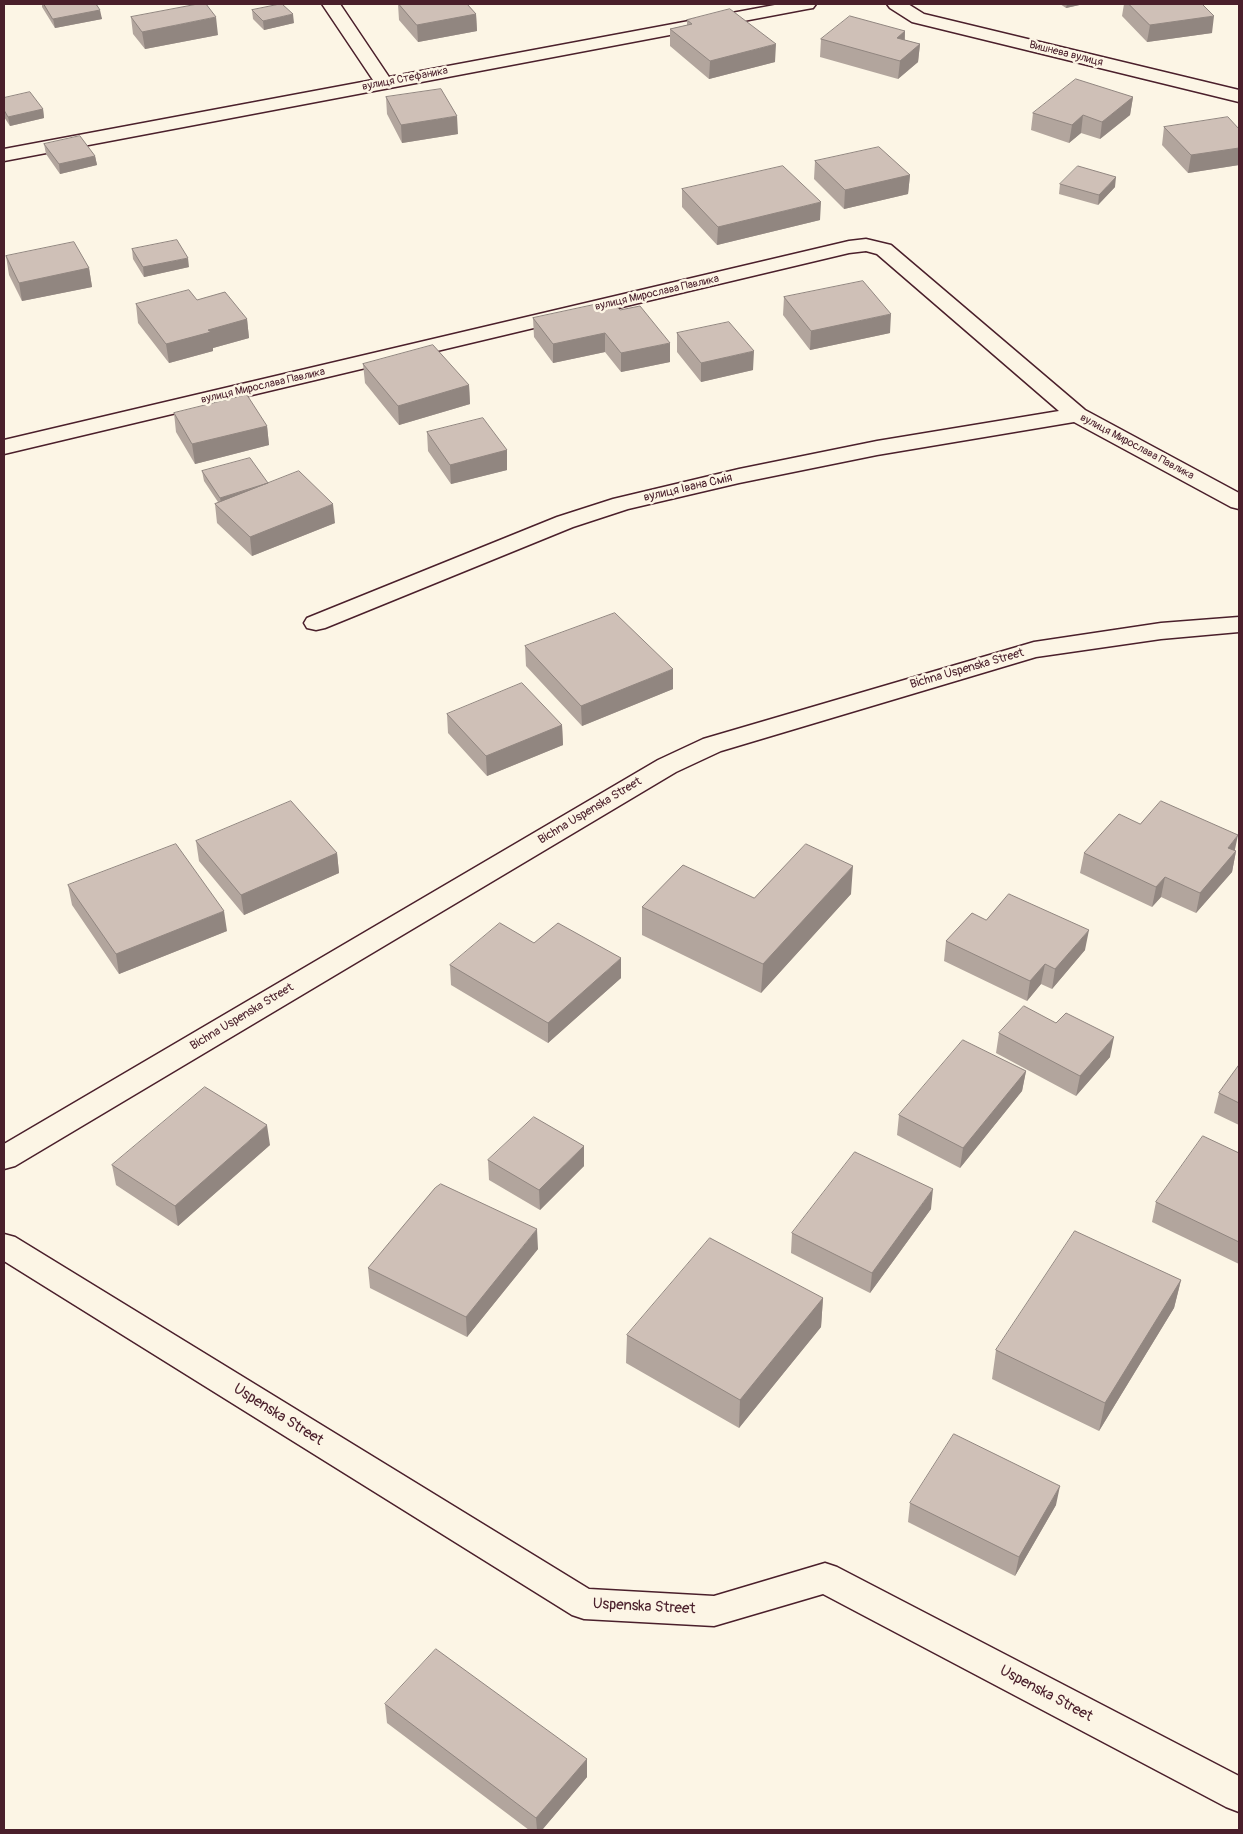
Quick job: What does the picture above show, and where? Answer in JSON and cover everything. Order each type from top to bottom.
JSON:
[{"type":"street","points":[[331,4],[384,83]]},
{"type":"street","name":"вулиця Стефаника","points":[[4,155],[807,4]]},
{"type":"street","name":"Вишнева вулиця","points":[[896,4],[918,18],[1239,96]]},
{"type":"street","name":"вулиця Мирослава Павлика","points":[[4,447],[866,245],[884,249],[1077,415],[1239,502]]},
{"type":"street","name":"вулиця Івана Смія","points":[[316,623],[564,522],[621,504],[739,476],[877,448],[1077,415]]},
{"type":"street","name":"Bichna Uspenska Street","points":[[4,1158],[667,766],[712,744],[1034,650],[1161,631],[1239,625]]},
{"type":"street","name":"Uspenska Street","points":[[4,1246],[584,1604],[714,1611],[825,1578],[1239,1795]]},
{"type":"building","points":[[44,4],[96,4],[100,10],[53,19]]},
{"type":"building","points":[[206,4],[216,17],[142,32],[131,17]]},
{"type":"building","points":[[280,4],[293,14],[263,21],[252,10]]},
{"type":"building","points":[[399,4],[467,4],[476,14],[417,25]]},
{"type":"building","points":[[1129,4],[1202,4],[1214,16],[1150,25]]},
{"type":"building","points":[[730,9],[776,44],[710,61],[670,29],[692,24],[687,20]]},
{"type":"building","points":[[850,16],[905,31],[897,38],[920,44],[900,61],[821,39]]},
{"type":"building","points":[[1076,79],[1133,97],[1102,122],[1083,115],[1072,125],[1033,113]]},
{"type":"building","points":[[441,89],[457,116],[401,125],[386,97]]},
{"type":"building","points":[[30,92],[43,109],[8,117],[4,110],[4,98]]},
{"type":"building","points":[[1228,117],[1239,129],[1239,148],[1191,155],[1164,127]]},
{"type":"building","points":[[80,136],[95,156],[59,164],[44,144]]},
{"type":"building","points":[[879,147],[910,175],[845,190],[815,161]]},
{"type":"building","points":[[783,166],[821,202],[718,227],[682,189]]},
{"type":"building","points":[[1078,166],[1116,177],[1099,195],[1060,184]]},
{"type":"building","points":[[177,240],[188,258],[143,267],[132,249]]},
{"type":"building","points":[[74,242],[89,268],[19,283],[6,256]]},
{"type":"building","points":[[863,281],[891,314],[811,331],[784,297]]},
{"type":"building","points":[[189,290],[197,300],[225,292],[247,319],[208,330],[211,332],[166,344],[136,304]]},
{"type":"building","points":[[612,301],[620,310],[640,306],[670,343],[621,353],[605,333],[553,344],[533,318]]},
{"type":"building","points":[[729,322],[754,351],[701,363],[677,333]]},
{"type":"building","points":[[433,345],[469,385],[398,406],[363,364]]},
{"type":"building","points":[[247,395],[267,426],[192,444],[174,413]]},
{"type":"building","points":[[483,418],[507,450],[450,465],[427,432]]},
{"type":"building","points":[[250,458],[268,483],[220,498],[202,471]]},
{"type":"building","points":[[299,471],[333,504],[250,537],[215,504]]},
{"type":"building","points":[[615,613],[673,669],[581,706],[525,646]]},
{"type":"building","points":[[522,683],[562,725],[486,756],[447,714]]},
{"type":"building","points":[[291,801],[337,853],[241,895],[196,841]]},
{"type":"building","points":[[1161,801],[1238,835],[1228,848],[1236,851],[1200,893],[1165,877],[1156,887],[1084,853],[1119,814],[1140,824]]},
{"type":"building","points":[[176,844],[224,911],[116,954],[68,885]]},
{"type":"building","points":[[806,844],[853,866],[763,964],[642,907],[683,865],[754,898]]},
{"type":"building","points":[[1009,894],[1089,930],[1055,969],[1045,964],[1030,981],[946,941],[972,913],[986,920]]},
{"type":"building","points":[[500,923],[534,943],[558,923],[621,958],[548,1023],[450,965]]},
{"type":"building","points":[[1024,1006],[1056,1023],[1066,1013],[1114,1037],[1080,1076],[999,1033]]},
{"type":"building","points":[[963,1040],[1026,1071],[963,1148],[899,1115]]},
{"type":"building","points":[[1239,1065],[1239,1103],[1219,1093]]},
{"type":"building","points":[[205,1087],[267,1125],[175,1206],[112,1165]]},
{"type":"building","points":[[534,1117],[584,1146],[539,1190],[488,1160]]},
{"type":"building","points":[[1203,1136],[1239,1153],[1239,1242],[1156,1202]]},
{"type":"building","points":[[855,1152],[933,1189],[872,1273],[792,1233]]},
{"type":"building","points":[[441,1184],[537,1229],[466,1317],[368,1268],[435,1188]]},
{"type":"building","points":[[1075,1231],[1181,1280],[1105,1403],[996,1350]]},
{"type":"building","points":[[710,1238],[823,1298],[740,1400],[627,1335]]},
{"type":"building","points":[[954,1434],[1060,1486],[1019,1557],[910,1503]]},
{"type":"building","points":[[436,1649],[587,1759],[536,1818],[385,1704]]}]
